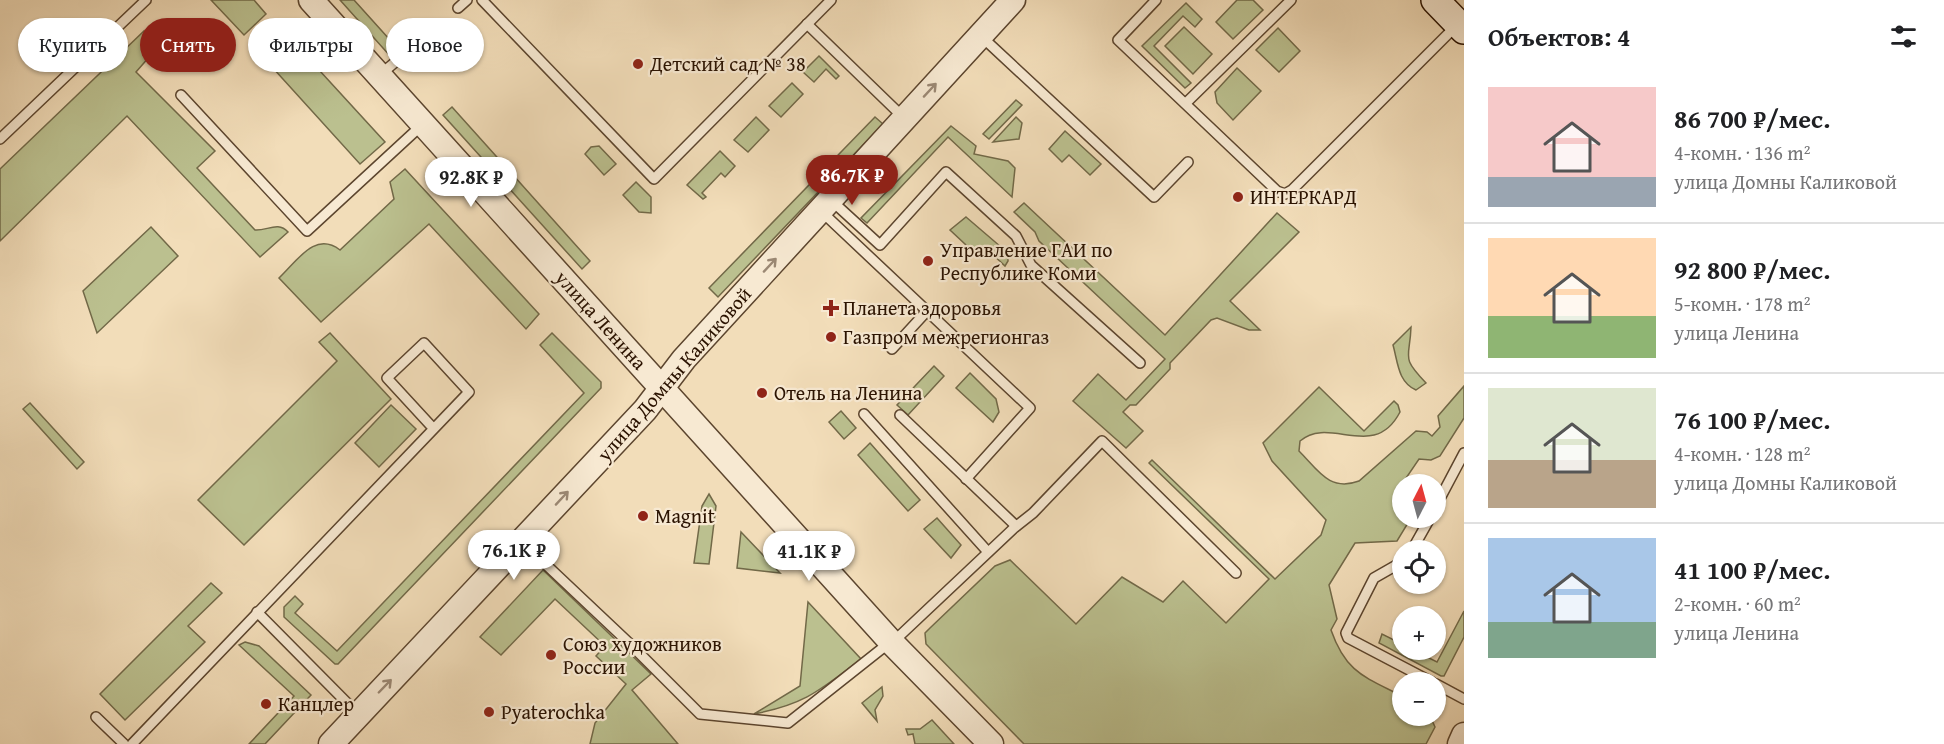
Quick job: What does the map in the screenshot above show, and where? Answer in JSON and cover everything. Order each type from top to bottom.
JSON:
[{"type":"main road","points":[[1435,0],[1461,27]]},
{"type":"street","name":"улица Ленина","points":[[311,0],[892,642],[991,744]]},
{"type":"street","name":"улица Домны Каликовой","points":[[331,744],[645,410],[684,359],[1013,0]]},
{"type":"street","points":[[1460,744],[1464,735]]},
{"type":"lane","points":[[0,139],[146,0]]},
{"type":"lane","points":[[458,8],[467,0]]},
{"type":"lane","points":[[482,0],[654,180],[831,0]]},
{"type":"lane","points":[[1156,0],[1118,39],[1277,191],[1285,194],[1292,190],[1461,27]]},
{"type":"lane","points":[[1186,103],[1291,0]]},
{"type":"lane","points":[[807,24],[904,118]]},
{"type":"lane","points":[[980,36],[1154,197],[1188,162]]},
{"type":"lane","points":[[379,76],[386,70]]},
{"type":"lane","points":[[181,95],[307,231],[423,124]]},
{"type":"lane","points":[[825,205],[880,245],[946,172],[1016,236],[1031,265],[1140,363]]},
{"type":"lane","points":[[825,205],[927,311],[1030,408],[966,479]]},
{"type":"lane","points":[[892,349],[927,311]]},
{"type":"lane","points":[[132,744],[469,392],[424,343],[387,378],[433,428]]},
{"type":"lane","points":[[864,414],[988,552]]},
{"type":"lane","points":[[900,415],[1016,526]]},
{"type":"lane","points":[[522,542],[700,714],[788,723],[892,642],[1016,526],[1033,513],[1102,441],[1236,573]]},
{"type":"lane","points":[[1446,488],[1464,453]]},
{"type":"lane","points":[[1392,568],[1374,578],[1346,633],[1348,638],[1413,672]]},
{"type":"lane","points":[[257,612],[358,714]]},
{"type":"lane","points":[[1446,689],[1464,699]]},
{"type":"lane","points":[[96,717],[124,744]]},
{"type":"green space","points":[[211,0],[254,0],[266,14],[262,18],[248,18],[248,31],[244,35],[236,27],[236,18],[228,18]]},
{"type":"green space","points":[[340,0],[354,0],[370,18],[356,18]]},
{"type":"green space","points":[[1237,0],[1253,0],[1263,10],[1233,39],[1216,22]]},
{"type":"green space","points":[[1186,3],[1202,19],[1195,27],[1183,16],[1154,46],[1191,83],[1185,88],[1142,46]]},
{"type":"green space","points":[[374,22],[386,36],[386,51],[374,38]]},
{"type":"green space","points":[[1184,27],[1212,54],[1193,74],[1165,46]]},
{"type":"green space","points":[[1278,28],[1300,51],[1279,72],[1256,50]]},
{"type":"green space","points":[[140,35],[140,67],[136,72],[215,151],[197,168],[255,230],[280,227],[288,232],[260,257],[127,116],[0,241],[0,169],[101,72],[128,72],[128,46]]},
{"type":"green space","points":[[819,56],[839,76],[836,79],[826,69],[814,82],[803,72]]},
{"type":"green space","points":[[1237,68],[1261,91],[1233,120],[1217,103],[1215,92]]},
{"type":"green space","points":[[277,72],[321,72],[385,142],[360,164]]},
{"type":"green space","points":[[792,83],[803,94],[781,117],[769,106]]},
{"type":"green space","points":[[1016,100],[1022,105],[989,139],[983,134]]},
{"type":"green space","points":[[452,107],[590,261],[582,269],[443,115]]},
{"type":"green space","points":[[756,117],[769,130],[748,152],[734,140]]},
{"type":"green space","points":[[875,117],[883,124],[718,297],[709,288]]},
{"type":"green space","points":[[1016,117],[1022,123],[1019,139],[993,142]]},
{"type":"green space","points":[[951,126],[976,146],[974,154],[1008,161],[1015,168],[1012,197],[948,137],[867,223],[861,218]]},
{"type":"green space","points":[[1065,131],[1101,164],[1090,175],[1069,155],[1062,162],[1049,149]]},
{"type":"green space","points":[[599,146],[616,164],[604,175],[585,154],[591,147]]},
{"type":"green space","points":[[720,151],[735,166],[725,177],[721,173],[702,193],[706,197],[703,199],[687,185]]},
{"type":"green space","points":[[405,169],[539,314],[526,329],[429,224],[321,322],[279,278],[300,256],[315,246],[331,245],[340,250],[394,199],[390,182]]},
{"type":"green space","points":[[636,182],[651,197],[651,213],[639,212],[623,195]]},
{"type":"green space","points":[[1024,203],[1165,335],[1277,213],[1299,232],[1230,301],[1260,330],[1249,330],[1217,318],[1211,320],[1170,363],[1170,369],[1136,405],[1130,405],[1123,412],[1143,431],[1126,448],[1073,401],[1098,374],[1126,400],[1165,359],[1039,241],[1035,232],[1014,212]]},
{"type":"green space","points":[[966,217],[1008,253],[1005,266],[988,250],[980,258],[950,230]]},
{"type":"green space","points":[[151,227],[178,256],[97,333],[83,291]]},
{"type":"green space","points":[[1411,327],[1408,357],[1426,383],[1416,390],[1410,387],[1402,377],[1393,345]]},
{"type":"green space","points":[[330,333],[391,399],[244,545],[198,500],[337,361],[319,342]]},
{"type":"green space","points":[[552,333],[601,382],[601,388],[338,664],[335,664],[284,617],[284,607],[295,596],[303,604],[295,613],[337,651],[584,393],[540,345]]},
{"type":"green space","points":[[934,366],[944,376],[908,415],[897,405]]},
{"type":"green space","points":[[970,373],[996,399],[999,412],[993,422],[956,388]]},
{"type":"green space","points":[[1464,386],[1464,418],[1440,456],[1431,460],[1419,459],[1409,474],[1392,474],[1392,528],[1405,528],[1398,540],[1355,543],[1329,585],[1337,619],[1331,630],[1343,656],[1358,672],[1392,691],[1392,726],[1435,726],[1426,744],[1024,744],[926,644],[925,633],[995,566],[1010,560],[1076,624],[1122,577],[1163,602],[1183,581],[1226,623],[1269,579],[1149,463],[1152,460],[1275,579],[1321,535],[1326,520],[1272,461],[1263,443],[1319,387],[1364,431],[1394,401],[1400,412],[1389,427],[1378,434],[1352,436],[1312,434],[1300,441],[1299,451],[1318,472],[1340,484],[1359,481],[1416,431],[1427,432],[1432,436],[1440,427],[1438,416]]},
{"type":"green space","points":[[30,403],[84,462],[77,469],[23,409]]},
{"type":"green space","points":[[391,405],[416,429],[379,467],[355,443]]},
{"type":"green space","points":[[841,411],[856,428],[844,439],[829,422]]},
{"type":"green space","points":[[870,443],[920,500],[908,511],[858,455]]},
{"type":"green space","points":[[709,494],[716,506],[709,564],[694,563],[702,506]]},
{"type":"green space","points":[[937,518],[961,545],[951,558],[924,529]]},
{"type":"green space","points":[[741,532],[780,573],[737,568]]},
{"type":"green space","points":[[543,570],[651,674],[632,690],[678,744],[590,744],[595,723],[626,684],[596,656],[605,646],[555,599],[501,655],[480,637]]},
{"type":"green space","points":[[211,583],[222,593],[188,626],[205,642],[125,720],[100,694]]},
{"type":"green space","points":[[808,602],[861,659],[812,694],[787,706],[754,714],[800,686]]},
{"type":"green space","points":[[1464,611],[1464,637],[1446,672],[1433,672],[1411,660],[1437,662],[1446,660],[1446,645]]},
{"type":"green space","points":[[1382,634],[1392,639],[1392,650],[1379,643]]},
{"type":"green space","points":[[245,642],[259,646],[311,695],[265,744],[249,744],[294,696],[239,645]]},
{"type":"green space","points":[[882,687],[883,696],[875,710],[877,721],[862,703]]},
{"type":"green space","points":[[932,720],[954,744],[915,744],[913,734],[908,735],[906,729],[920,729]]},
{"type":"place","name":"Детский сад № 38","points":[[638,64]]},
{"type":"place","name":"ИНТЕРКАРД","points":[[1238,197]]},
{"type":"place","name":"Управление ГАИ по Республике Коми","points":[[928,261]]},
{"type":"place","name":"Планета здоровья","points":[[831,308]]},
{"type":"place","name":"Газпром межрегионгаз","points":[[831,337]]},
{"type":"place","name":"Отель на Ленина","points":[[762,393]]},
{"type":"place","name":"Magnit","points":[[643,516]]},
{"type":"place","name":"Союз художников России","points":[[551,655]]},
{"type":"place","name":"Канцлер","points":[[266,704]]},
{"type":"place","name":"Pyaterochka","points":[[489,712]]}]
